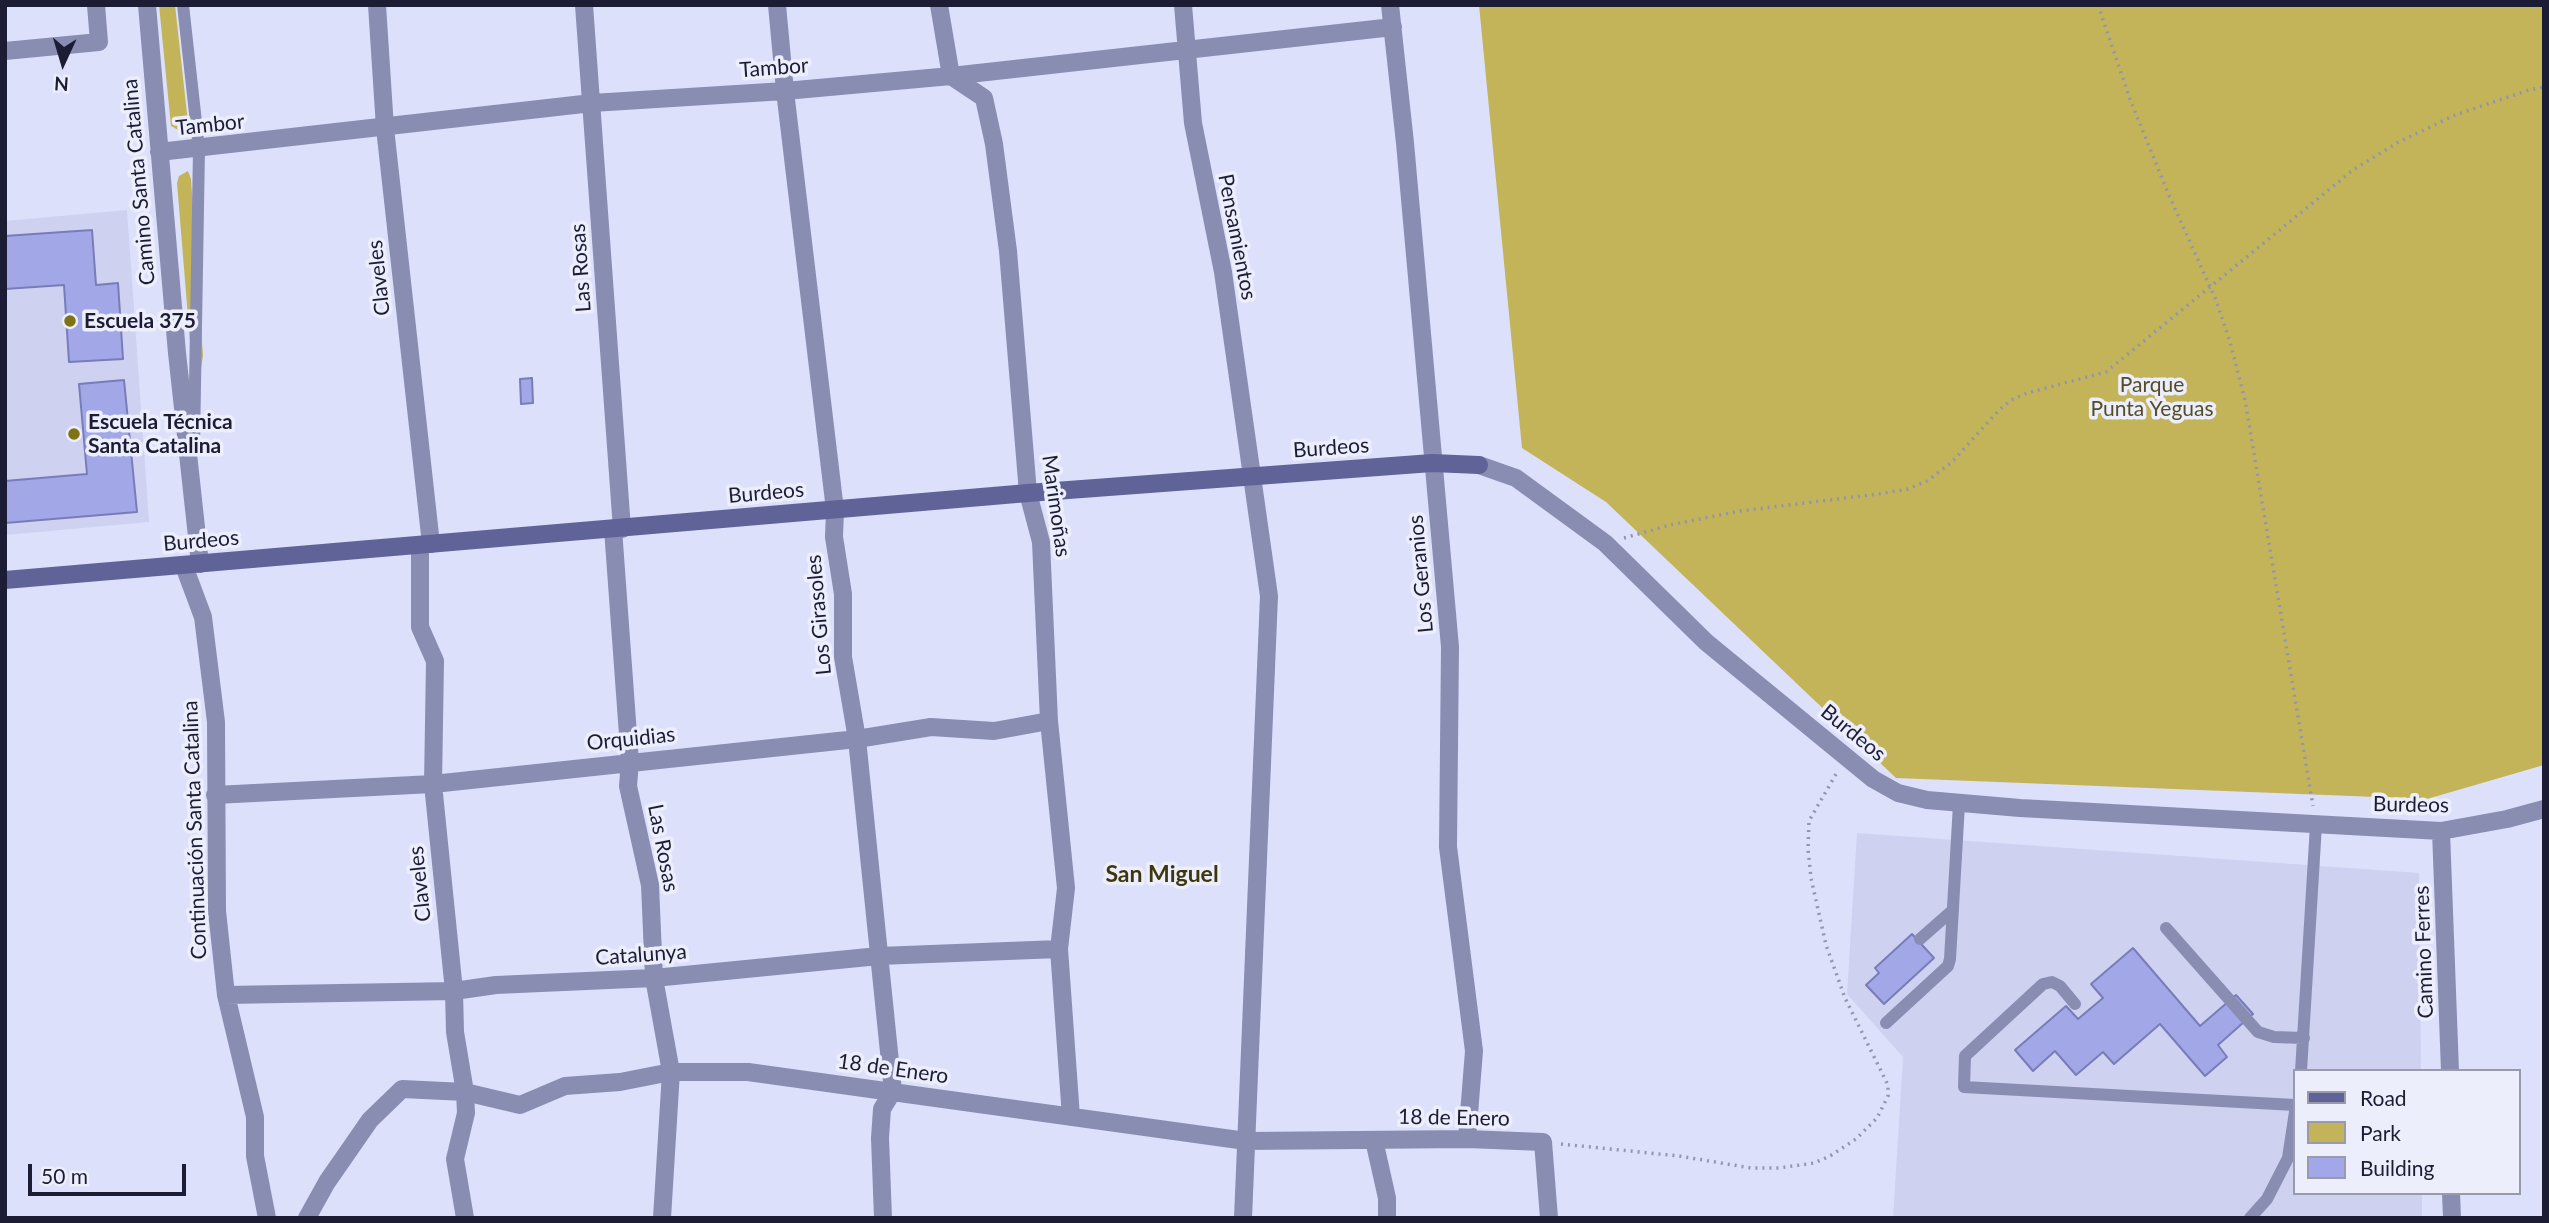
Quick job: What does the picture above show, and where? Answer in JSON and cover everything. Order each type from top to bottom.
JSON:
[{"type":"street","points":[[5,51],[99,42],[96,5]]},
{"type":"street","name":"Camino Santa Catalina","points":[[147,5],[195,507],[192,565]]},
{"type":"street","name":"Claveles","points":[[377,5],[385,128],[425,545],[420,627],[435,661],[433,784],[454,991],[455,1032],[465,1092],[466,1113],[455,1159],[465,1218]]},
{"type":"street","name":"Las Rosas","points":[[584,5],[617,529],[630,762],[628,786],[650,886],[653,978],[671,1072],[662,1218]]},
{"type":"street","name":"Los Girasoles","points":[[777,5],[835,510],[835,537],[843,594],[843,657],[857,739],[893,1091],[882,1109],[880,1138],[883,1218]]},
{"type":"street","points":[[939,5],[951,76]]},
{"type":"street","name":"Pensamientos","points":[[1183,5],[1185,51],[1200,164],[1223,272],[1269,596],[1243,1218]]},
{"type":"street","name":"Los Geranios","points":[[1390,5],[1432,463],[1442,537],[1450,647],[1448,847],[1474,1051],[1466,1139]]},
{"type":"street","name":"Tambor","points":[[159,152],[592,103],[785,91],[951,76],[1393,27]]},
{"type":"street","name":"Marimoñas","points":[[951,76],[984,98],[994,144],[1008,251],[1028,493],[1041,542],[1049,721],[1066,888],[1059,949],[1071,1117]]},
{"type":"street","name":"Burdeos","points":[[5,580],[1028,493],[1432,463],[1479,465],[1516,478],[1605,543],[1706,642],[1873,779],[1898,793],[1927,800],[1959,803],[2441,831],[2497,822],[2544,808]]},
{"type":"street","name":"Continuación Santa Catalina","points":[[192,565],[203,617],[216,722],[217,911],[226,995],[256,1116],[255,1156],[267,1218]]},
{"type":"street","name":"Orquidias","points":[[215,795],[433,784],[857,739],[931,727],[994,732],[1049,721]]},
{"type":"street","name":"Camino Ferres","points":[[2441,831],[2450,1069]]},
{"type":"street","name":"Catalunya","points":[[226,995],[454,991],[496,985],[653,978],[879,956],[1059,949]]},
{"type":"street","name":"18 de Enero","points":[[307,1218],[327,1182],[370,1120],[402,1089],[465,1092],[520,1105],[565,1086],[620,1082],[671,1072],[748,1072],[1246,1141],[1466,1139],[1543,1142]]},
{"type":"street","points":[[1374,1140],[1387,1198],[1387,1218]]},
{"type":"street","points":[[1543,1142],[1549,1218]]},
{"type":"street","points":[[2451,1195],[2452,1218]]},
{"type":"lane","points":[[183,5],[199,149],[195,507]]},
{"type":"lane","points":[[1886,1023],[1948,966],[1959,803]]},
{"type":"lane","points":[[2301,1069],[2316,825]]},
{"type":"lane","points":[[1920,939],[1953,910]]},
{"type":"lane","points":[[2166,928],[2258,1032],[2274,1037],[2304,1038]]},
{"type":"lane","points":[[2076,1004],[2060,986],[2052,982],[2043,984],[1965,1056],[1964,1087],[2294,1105]]},
{"type":"lane","points":[[2249,1218],[2267,1199],[2288,1158],[2294,1119]]},
{"type":"path","points":[[2098,5],[2131,102],[2216,300],[2230,342],[2245,400],[2316,825]]},
{"type":"path","points":[[1605,543],[1670,525],[1740,511],[1908,489],[1927,481],[1952,462],[2000,409],[2013,399],[2106,372],[2353,170],[2397,143],[2455,115],[2529,90],[2544,88]]},
{"type":"path","points":[[1543,1142],[1679,1156],[1751,1168],[1779,1168],[1814,1163],[1830,1156],[1856,1139],[1877,1118],[1888,1096],[1888,1086],[1846,998],[1826,945],[1811,878],[1808,849],[1809,821],[1827,787],[1847,758]]},
{"type":"shaded area","points":[[127,210],[149,522],[5,535],[5,221]]},
{"type":"shaded area","points":[[1857,833],[2419,873],[2421,1069],[2294,1069],[2294,1195],[2422,1195],[2422,1218],[1893,1218],[1903,1057],[1847,994]]},
{"type":"green space","points":[[159,5],[175,5],[188,123],[182,132],[171,126]]},
{"type":"green space","name":"Parque Punta Yeguas","points":[[1479,5],[2544,5],[2544,765],[2427,799],[1896,778],[1606,502],[1522,448]]},
{"type":"green space","points":[[188,171],[191,179],[203,356],[201,368],[192,366],[177,183],[179,176]]},
{"type":"building","points":[[92,230],[96,285],[118,283],[123,359],[69,362],[64,285],[5,289],[5,236]]},
{"type":"building","points":[[532,378],[533,403],[521,404],[520,379]]},
{"type":"building","points":[[124,380],[137,512],[5,523],[5,481],[87,474],[79,384]]},
{"type":"building","points":[[1912,934],[1934,958],[1884,1004],[1866,985],[1879,973],[1875,968]]},
{"type":"building","points":[[2133,948],[2200,1026],[2236,995],[2253,1014],[2218,1045],[2227,1057],[2205,1076],[2160,1024],[2114,1064],[2103,1052],[2076,1075],[2055,1051],[2033,1071],[2015,1050],[2066,1006],[2078,1019],[2103,998],[2091,984]]},
{"type":"place","name":"Escuela 375","points":[[70,321]]},
{"type":"place","name":"Escuela Técnica Santa Catalina","points":[[74,434]]},
{"type":"district","name":"San Miguel","points":[[1162,875]]}]
